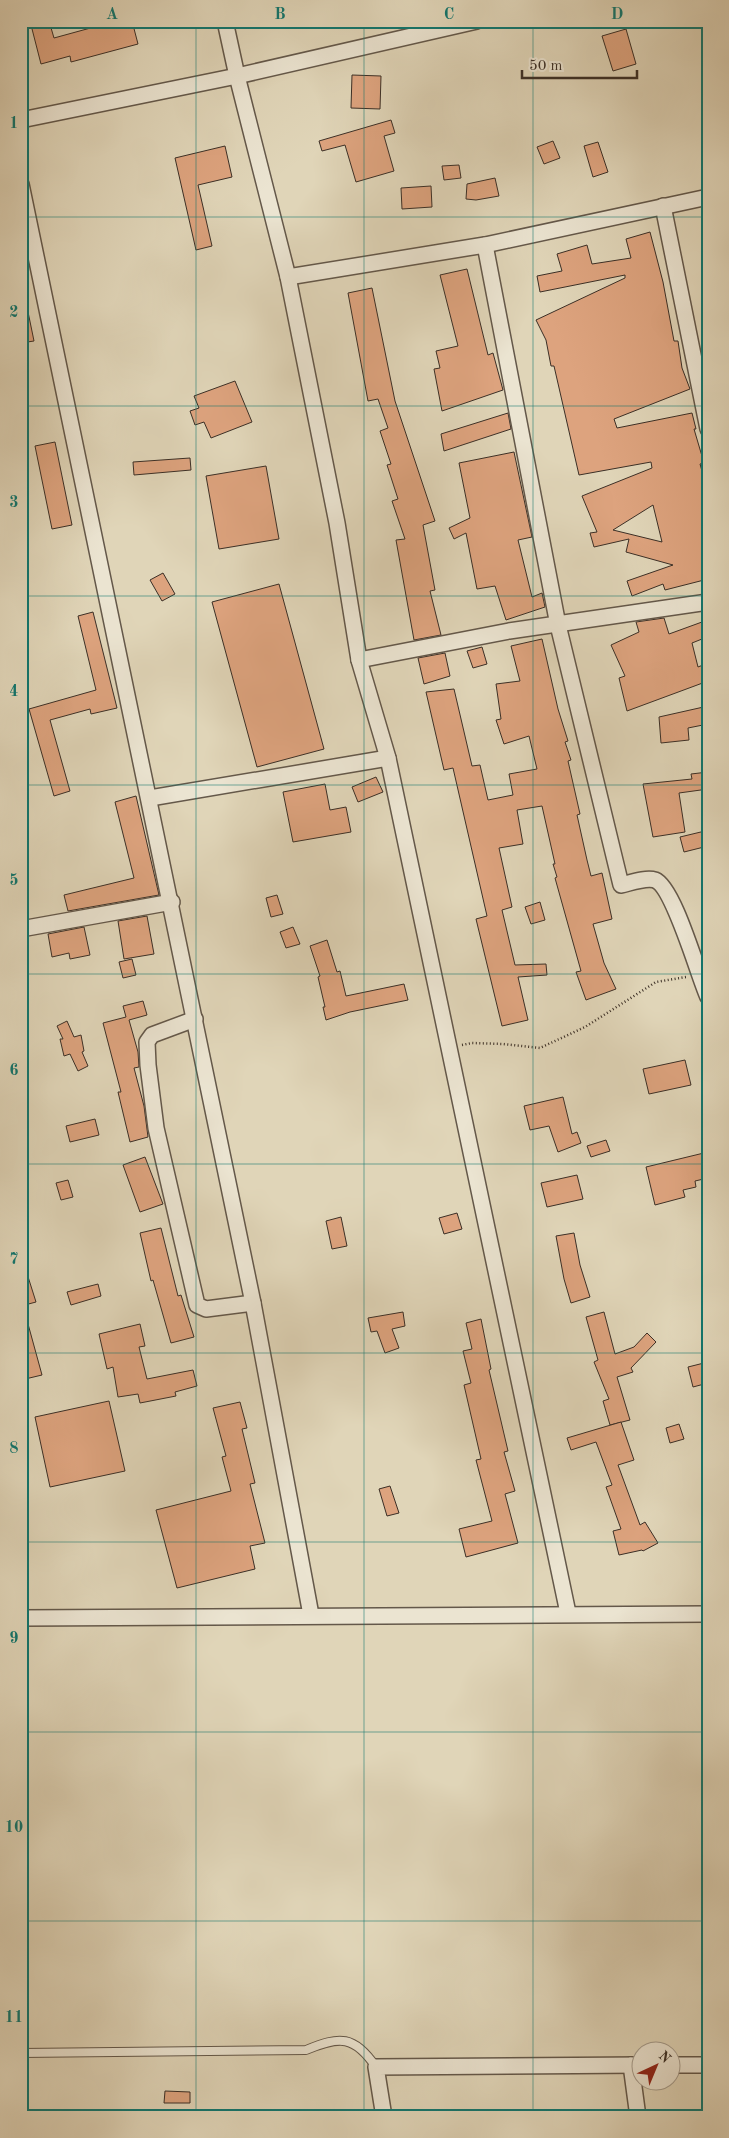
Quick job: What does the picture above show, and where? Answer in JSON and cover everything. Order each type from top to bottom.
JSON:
[{"type":"street","points":[[226,21],[237,76],[288,278],[337,523],[359,660],[388,758],[568,1613]]},
{"type":"street","points":[[21,120],[237,76],[477,21]]},
{"type":"street","points":[[21,184],[172,902],[253,1303],[311,1615]]},
{"type":"street","points":[[288,278],[485,246],[708,197]]},
{"type":"street","points":[[664,206],[708,429]]},
{"type":"street","points":[[485,246],[558,625],[621,885],[652,879],[662,885],[672,900],[698,975],[708,997]]},
{"type":"street","points":[[359,660],[509,631],[708,602]]},
{"type":"street","points":[[150,798],[388,758]]},
{"type":"street","points":[[21,929],[172,902]]},
{"type":"street","points":[[195,1019],[152,1035],[147,1042],[156,1128],[197,1305],[206,1309],[253,1303]]},
{"type":"street","points":[[21,1618],[568,1613],[708,1614]]},
{"type":"street","points":[[384,2117],[376,2067],[632,2065]]},
{"type":"street","points":[[682,2065],[708,2065]]},
{"type":"street","points":[[637,2090],[638,2117]]},
{"type":"lane","points":[[21,2053],[306,2050],[323,2043],[346,2039],[364,2049],[376,2067]]},
{"type":"path","points":[[449,1048],[472,1043],[540,1048],[585,1027],[656,982],[698,975]]},
{"type":"building","points":[[49,21],[54,38],[116,21],[132,21],[138,44],[71,62],[70,56],[41,64],[31,25]]},
{"type":"building","points":[[626,29],[636,64],[613,71],[602,36]]},
{"type":"building","points":[[352,75],[381,76],[380,109],[351,108]]},
{"type":"building","points":[[391,120],[395,133],[384,136],[394,171],[356,182],[345,145],[322,151],[319,141]]},
{"type":"building","points":[[553,141],[560,158],[544,164],[537,147]]},
{"type":"building","points":[[598,142],[608,172],[593,177],[584,146]]},
{"type":"building","points":[[225,146],[232,177],[198,185],[212,246],[196,250],[175,158]]},
{"type":"building","points":[[459,165],[461,178],[444,180],[442,166]]},
{"type":"building","points":[[495,178],[499,196],[476,200],[466,199],[467,184]]},
{"type":"building","points":[[431,186],[432,207],[402,209],[401,188]]},
{"type":"building","points":[[650,232],[663,282],[674,341],[678,341],[682,368],[690,389],[614,419],[617,428],[692,413],[696,429],[694,429],[704,463],[700,464],[708,492],[708,579],[665,590],[663,584],[632,596],[627,581],[673,565],[626,552],[629,539],[594,547],[590,533],[597,532],[582,496],[652,468],[651,462],[579,475],[554,366],[551,366],[546,340],[536,320],[625,278],[625,275],[540,292],[537,276],[562,271],[557,254],[587,245],[592,264],[631,258],[626,239]],"holes":[[[653,505],[662,542],[613,530]]]},
{"type":"building","points":[[467,269],[488,355],[493,353],[503,390],[442,411],[434,369],[440,368],[436,351],[458,346],[440,275]]},
{"type":"building","points":[[372,288],[395,401],[435,521],[423,525],[435,590],[430,591],[441,635],[414,640],[396,540],[405,539],[392,501],[398,499],[387,465],[391,464],[380,431],[388,428],[378,399],[368,401],[348,293]]},
{"type":"building","points":[[21,307],[27,307],[34,341],[21,343]]},
{"type":"building","points":[[235,381],[252,422],[211,438],[204,422],[195,425],[190,411],[199,408],[194,396]]},
{"type":"building","points":[[508,413],[511,429],[444,451],[441,434]]},
{"type":"building","points":[[55,442],[72,525],[52,529],[35,446]]},
{"type":"building","points":[[514,452],[532,537],[518,540],[532,597],[542,593],[545,607],[506,620],[495,586],[477,589],[466,533],[454,539],[449,528],[470,518],[459,463]]},
{"type":"building","points":[[190,458],[191,470],[134,475],[133,462]]},
{"type":"building","points":[[266,466],[279,539],[219,549],[206,476]]},
{"type":"building","points":[[163,573],[175,594],[162,601],[150,580]]},
{"type":"building","points":[[279,584],[324,749],[257,767],[212,602]]},
{"type":"building","points":[[93,612],[117,708],[91,714],[90,709],[50,720],[70,791],[54,796],[29,709],[96,690],[78,616]]},
{"type":"building","points":[[664,618],[669,634],[702,622],[707,637],[692,643],[698,667],[708,663],[708,681],[627,711],[619,678],[625,676],[611,645],[639,632],[636,622]]},
{"type":"building","points":[[542,639],[558,709],[568,741],[565,742],[571,760],[568,761],[580,814],[577,815],[591,876],[602,873],[612,919],[593,924],[604,963],[616,989],[586,1000],[576,972],[581,971],[555,878],[557,877],[553,864],[555,864],[542,806],[517,810],[523,844],[499,848],[512,907],[502,910],[515,965],[546,964],[547,975],[518,977],[528,1020],[502,1026],[476,919],[487,916],[453,768],[444,770],[426,692],[454,689],[472,766],[480,765],[488,800],[513,795],[509,774],[537,769],[529,736],[504,744],[496,720],[501,719],[496,684],[520,681],[511,646]]},
{"type":"building","points":[[482,647],[487,664],[473,668],[467,651]]},
{"type":"building","points":[[445,653],[450,676],[424,684],[418,658]]},
{"type":"building","points":[[708,706],[708,724],[688,728],[689,740],[661,743],[659,717]]},
{"type":"building","points":[[708,772],[708,789],[679,793],[685,832],[653,837],[643,784],[692,779],[691,774]]},
{"type":"building","points":[[376,777],[383,792],[358,802],[352,787]]},
{"type":"building","points":[[325,784],[330,810],[346,807],[351,832],[293,842],[283,792]]},
{"type":"building","points":[[136,796],[159,895],[68,911],[64,895],[134,878],[115,802]]},
{"type":"building","points":[[705,831],[708,846],[684,852],[680,837]]},
{"type":"building","points":[[277,895],[283,914],[271,917],[266,898]]},
{"type":"building","points":[[540,902],[545,920],[531,924],[525,907]]},
{"type":"building","points":[[147,916],[154,954],[124,959],[118,921]]},
{"type":"building","points":[[84,927],[90,955],[70,959],[69,953],[52,957],[48,934]]},
{"type":"building","points":[[293,927],[300,944],[286,948],[280,932]]},
{"type":"building","points":[[327,940],[337,972],[340,971],[346,996],[404,984],[408,1000],[350,1012],[326,1020],[318,977],[320,976],[310,946]]},
{"type":"building","points":[[132,959],[136,975],[123,978],[119,962]]},
{"type":"building","points":[[143,1001],[147,1015],[129,1020],[138,1052],[139,1067],[134,1068],[144,1106],[148,1137],[130,1142],[118,1092],[121,1092],[103,1023],[126,1017],[123,1006]]},
{"type":"building","points":[[67,1021],[74,1037],[81,1035],[84,1051],[82,1052],[88,1066],[78,1071],[70,1054],[64,1056],[60,1039],[63,1039],[57,1026]]},
{"type":"building","points":[[685,1060],[691,1085],[649,1094],[643,1069]]},
{"type":"building","points":[[563,1097],[572,1134],[577,1132],[581,1143],[558,1152],[549,1126],[530,1130],[524,1106]]},
{"type":"building","points":[[95,1119],[99,1135],[70,1142],[66,1126]]},
{"type":"building","points":[[606,1140],[610,1151],[591,1157],[587,1146]]},
{"type":"building","points":[[708,1152],[708,1178],[695,1181],[696,1187],[683,1190],[685,1197],[655,1205],[646,1167]]},
{"type":"building","points":[[145,1157],[163,1204],[140,1212],[123,1165]]},
{"type":"building","points":[[577,1175],[583,1199],[547,1207],[541,1183]]},
{"type":"building","points":[[68,1180],[73,1197],[61,1200],[56,1183]]},
{"type":"building","points":[[457,1213],[462,1229],[444,1234],[439,1218]]},
{"type":"building","points":[[341,1217],[347,1246],[332,1249],[326,1221]]},
{"type":"building","points":[[161,1228],[178,1296],[181,1295],[194,1337],[171,1343],[153,1280],[151,1281],[140,1233]]},
{"type":"building","points":[[574,1233],[580,1265],[590,1297],[571,1303],[564,1279],[556,1236]]},
{"type":"building","points":[[24,1264],[36,1302],[21,1306],[21,1265]]},
{"type":"building","points":[[98,1284],[101,1296],[71,1305],[67,1292]]},
{"type":"building","points":[[403,1312],[405,1326],[392,1329],[399,1348],[385,1353],[377,1331],[371,1332],[368,1318]]},
{"type":"building","points":[[604,1312],[615,1354],[634,1347],[647,1333],[656,1342],[631,1368],[633,1372],[617,1377],[630,1420],[610,1425],[603,1401],[609,1399],[594,1362],[598,1360],[586,1317]]},
{"type":"building","points":[[25,1313],[42,1375],[21,1380],[21,1314]]},
{"type":"building","points":[[481,1319],[491,1369],[489,1370],[508,1451],[504,1452],[515,1491],[505,1494],[518,1543],[466,1557],[459,1529],[492,1521],[476,1460],[481,1459],[464,1385],[471,1383],[463,1351],[472,1349],[466,1323]]},
{"type":"building","points":[[140,1324],[145,1346],[139,1347],[147,1379],[193,1370],[197,1386],[175,1392],[176,1396],[140,1403],[138,1394],[118,1397],[113,1367],[107,1369],[99,1334]]},
{"type":"building","points":[[708,1362],[708,1383],[693,1387],[688,1367]]},
{"type":"building","points":[[109,1401],[125,1471],[50,1487],[35,1417]]},
{"type":"building","points":[[240,1402],[247,1428],[242,1429],[255,1483],[250,1484],[265,1543],[250,1546],[255,1569],[177,1588],[156,1510],[231,1491],[222,1457],[226,1456],[213,1408]]},
{"type":"building","points":[[621,1422],[634,1460],[618,1465],[640,1525],[645,1522],[658,1543],[643,1551],[619,1555],[613,1531],[621,1529],[606,1487],[612,1485],[596,1442],[571,1450],[567,1438]]},
{"type":"building","points":[[679,1424],[684,1439],[670,1443],[666,1428]]},
{"type":"building","points":[[390,1486],[399,1513],[387,1516],[379,1489]]},
{"type":"building","points":[[165,2091],[190,2092],[190,2103],[164,2103]]}]
